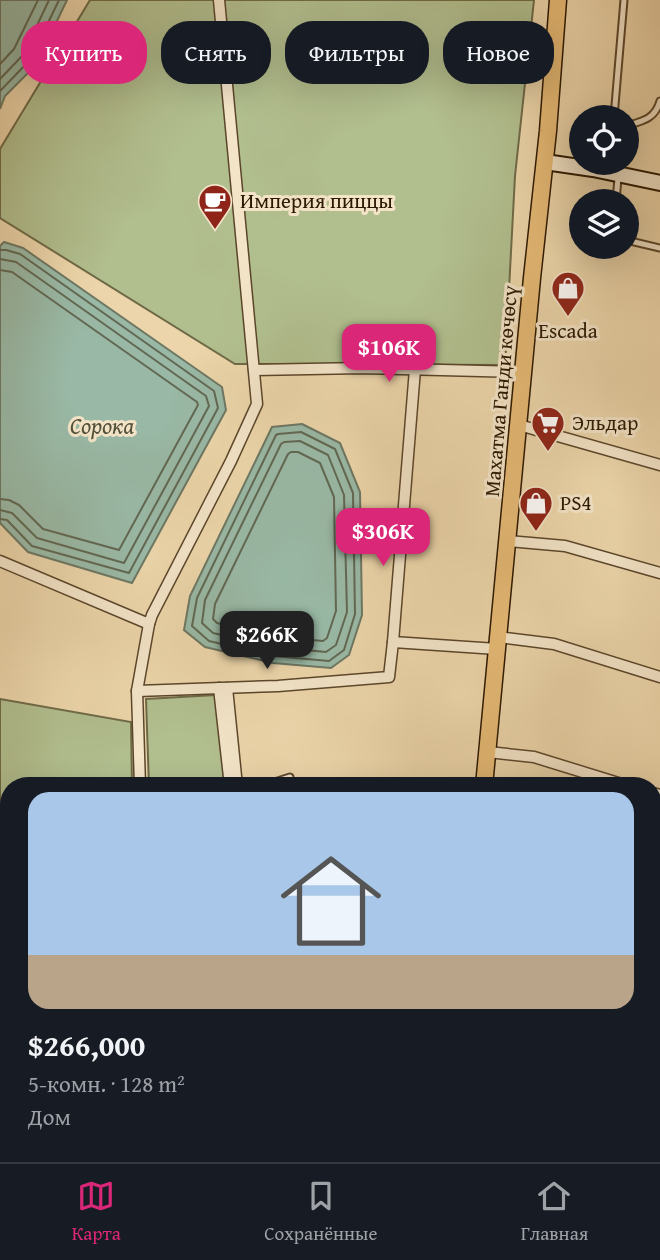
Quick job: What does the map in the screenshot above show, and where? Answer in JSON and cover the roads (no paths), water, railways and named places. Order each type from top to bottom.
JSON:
[{"type":"main road","name":"Махатма Ганди көчөсү","points":[[485,777],[545,162],[558,0]]},
{"type":"main road","points":[[545,162],[569,164]]},
{"type":"main road","points":[[624,175],[660,183]]},
{"type":"street","points":[[140,777],[137,691],[149,624],[257,404],[219,0]]},
{"type":"street","points":[[254,370],[363,368],[524,372]]},
{"type":"street","points":[[137,691],[278,686],[389,677],[415,369]]},
{"type":"street","points":[[519,425],[660,465]]},
{"type":"street","points":[[508,541],[565,546],[660,573]]},
{"type":"street","points":[[0,561],[149,624]]},
{"type":"street","points":[[393,642],[554,644],[660,677]]},
{"type":"street","points":[[223,688],[229,777]]},
{"type":"street","points":[[223,688],[236,777]]},
{"type":"street","points":[[488,752],[534,757],[599,777]]},
{"type":"lane","points":[[615,105],[624,0]]},
{"type":"lane","points":[[639,122],[656,112],[660,101]]},
{"type":"lane","points":[[639,243],[660,248]]},
{"type":"lane","points":[[547,433],[550,411]]},
{"type":"water","points":[[0,0],[67,0],[57,21],[21,21],[21,80],[5,96],[0,109]]},
{"type":"water","name":"Сорока","points":[[4,242],[23,248],[222,387],[226,410],[132,583],[28,552],[0,523],[0,246]]},
{"type":"water","points":[[302,424],[340,443],[360,492],[362,615],[349,655],[331,668],[273,663],[205,647],[184,630],[190,596],[272,427]]},
{"type":"place","name":"Империя пиццы","points":[[215,231]]},
{"type":"place","name":"Escada","points":[[568,318]]},
{"type":"place","name":"Эльдар","points":[[548,453]]},
{"type":"place","name":"PS4","points":[[536,533]]}]
